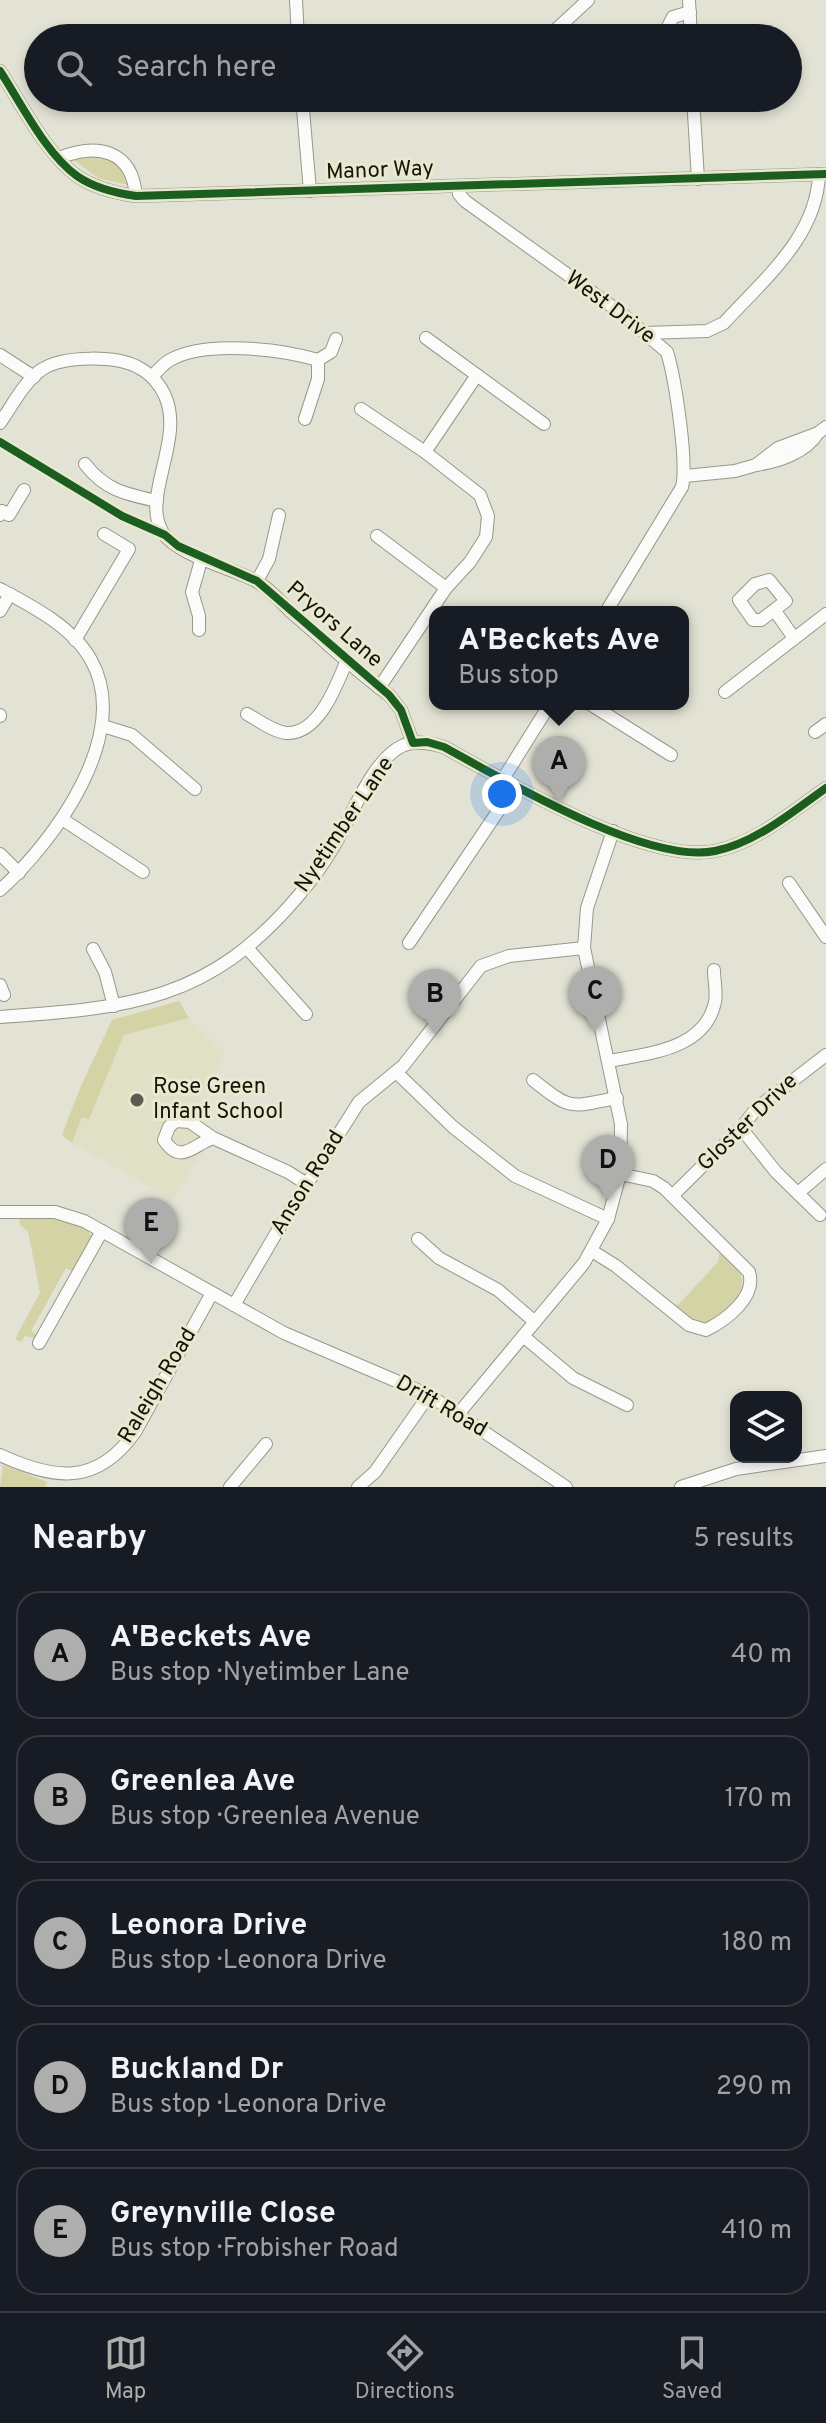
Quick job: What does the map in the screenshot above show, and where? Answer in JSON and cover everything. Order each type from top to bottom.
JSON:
[{"type":"street","points":[[296,0],[297,24]]},
{"type":"street","points":[[562,24],[588,0]]},
{"type":"street","points":[[669,24],[673,17],[689,6]]},
{"type":"street","name":"Manor Way","points":[[0,71],[24,106]]},
{"type":"street","name":"Manor Way","points":[[28,112],[59,158],[79,177],[91,184],[136,196],[822,174]]},
{"type":"street","points":[[303,112],[310,191]]},
{"type":"street","points":[[694,112],[698,179]]},
{"type":"street","points":[[59,158],[85,149],[112,154],[126,167],[135,185],[136,196]]},
{"type":"street","points":[[645,333],[707,331],[724,323],[799,239],[818,194],[822,174]]},
{"type":"street","name":"West Drive","points":[[458,186],[459,194],[465,201],[667,352],[685,476]]},
{"type":"street","points":[[667,352],[685,332]]},
{"type":"street","points":[[426,338],[544,424]]},
{"type":"street","points":[[0,423],[34,377],[53,363],[68,359],[116,361],[140,367],[152,377],[167,361],[200,350],[286,353],[318,360],[331,352],[336,339]]},
{"type":"street","points":[[0,355],[34,377]]},
{"type":"street","points":[[305,419],[318,379],[318,360]]},
{"type":"street","points":[[425,452],[477,375]]},
{"type":"street","name":"Pryors Lane","points":[[152,377],[164,393],[170,410],[171,427],[156,514],[165,535],[178,546],[257,581],[401,710],[413,743]]},
{"type":"street","points":[[361,409],[425,452],[480,495],[488,516],[486,537],[434,606]]},
{"type":"street","points":[[610,606],[682,487],[685,476],[735,471],[756,465],[778,448],[822,430]]},
{"type":"street","points":[[85,464],[96,479],[114,489],[157,501]]},
{"type":"street","points":[[0,515],[2,511],[9,515],[24,490]]},
{"type":"street","points":[[257,581],[269,559],[279,515]]},
{"type":"street","points":[[75,640],[129,549],[104,534]]},
{"type":"street","points":[[377,536],[446,588]]},
{"type":"street","points":[[199,630],[199,616],[192,592],[202,557]]},
{"type":"street","points":[[0,611],[5,592],[53,620],[75,640],[91,659],[101,685],[103,726],[89,765],[62,819],[19,873],[0,890]]},
{"type":"street","points":[[775,611],[794,638]]},
{"type":"street","points":[[379,688],[429,613]]},
{"type":"street","points":[[725,692],[824,618]]},
{"type":"street","points":[[247,714],[274,729],[285,733],[296,732],[329,704],[347,660]]},
{"type":"street","points":[[503,779],[546,710]]},
{"type":"street","points":[[600,710],[671,755]]},
{"type":"street","points":[[103,726],[132,735],[195,789]]},
{"type":"street","name":"Nyetimber Lane","points":[[0,1017],[114,1006],[162,994],[223,966],[281,915],[319,869],[361,797],[389,756],[402,746],[427,742],[444,747],[515,786],[613,831],[667,848],[713,852],[744,842],[826,788]]},
{"type":"street","points":[[409,943],[515,786]]},
{"type":"street","points":[[62,819],[143,872]]},
{"type":"street","points":[[459,1413],[592,1251],[608,1219],[620,1174],[621,1124],[617,1098],[584,948],[587,908],[613,831]]},
{"type":"street","points":[[0,854],[19,873]]},
{"type":"street","points":[[789,883],[826,937]]},
{"type":"street","points":[[247,948],[306,1014]]},
{"type":"street","name":"Anson Road","points":[[234,1305],[359,1102],[396,1072],[481,966],[509,956],[584,948]]},
{"type":"street","points":[[93,949],[105,972],[114,1006]]},
{"type":"street","points":[[610,1061],[675,1047],[694,1035],[707,1020],[715,1001],[714,970]]},
{"type":"street","name":"Gloster Drive","points":[[673,1195],[741,1128],[756,1109],[826,1055]]},
{"type":"street","points":[[396,1072],[453,1127],[515,1176],[608,1219]]},
{"type":"street","points":[[533,1080],[563,1104],[576,1105],[617,1098]]},
{"type":"street","points":[[741,1128],[776,1172],[820,1215]]},
{"type":"street","points":[[213,1138],[288,1172],[307,1184]]},
{"type":"street","points":[[798,1193],[826,1169]]},
{"type":"street","points":[[592,1251],[616,1266],[689,1325],[706,1330],[720,1323],[750,1290],[752,1282],[749,1272],[673,1195],[653,1181],[620,1174]]},
{"type":"street","name":"Drift Road","points":[[0,1212],[55,1212],[102,1231],[309,1345],[429,1395],[566,1487]]},
{"type":"street","points":[[39,1343],[102,1231]]},
{"type":"street","points":[[418,1239],[439,1258],[498,1290],[535,1322]]},
{"type":"street","name":"Raleigh Road","points":[[0,1455],[36,1471],[60,1475],[77,1473],[113,1457],[135,1432],[212,1293]]},
{"type":"street","points":[[523,1336],[573,1378],[627,1405]]},
{"type":"street","points":[[358,1487],[375,1472],[429,1395]]},
{"type":"street","points":[[230,1487],[266,1444]]},
{"type":"street","points":[[681,1487],[736,1469],[826,1456]]},
{"type":"shaded area","name":"Rose Green Infant School","points":[[189,1018],[226,1054],[190,1114],[215,1130],[173,1200],[62,1135],[81,1086],[105,1040]]},
{"type":"green space","points":[[87,153],[118,167],[128,185],[98,178],[71,158]]},
{"type":"green space","points":[[179,1001],[189,1018],[124,1035],[89,1119],[82,1117],[72,1143],[62,1135],[112,1020]]},
{"type":"green space","points":[[19,1218],[68,1221],[92,1236],[74,1272],[66,1268],[31,1331],[37,1335],[35,1338],[25,1336],[21,1342],[15,1339],[40,1293],[28,1231],[20,1225]]},
{"type":"green space","points":[[720,1251],[740,1271],[740,1292],[723,1315],[699,1325],[670,1304],[678,1305],[718,1262]]},
{"type":"green space","points":[[3,1465],[47,1482],[45,1487],[0,1487]]},
{"type":"cycle path","points":[[0,71],[24,110]]},
{"type":"cycle path","points":[[25,112],[55,155],[77,176],[98,187],[136,196],[826,174]]},
{"type":"cycle path","points":[[0,442],[122,516],[165,535],[178,546],[257,581],[389,695],[401,710],[413,743],[427,742],[444,747],[576,817],[652,845],[686,852],[715,851],[759,834],[826,788]]},
{"type":"place","name":"A'Beckets Ave","points":[[559,802]]},
{"type":"place","name":"Leonora Drive","points":[[595,1032]]},
{"type":"place","name":"Greenlea Ave","points":[[435,1035]]},
{"type":"place","name":"Rose Green Infant School","points":[[137,1100]]},
{"type":"place","name":"Buckland Dr","points":[[608,1201]]},
{"type":"place","name":"Greynville Close","points":[[151,1264]]}]
